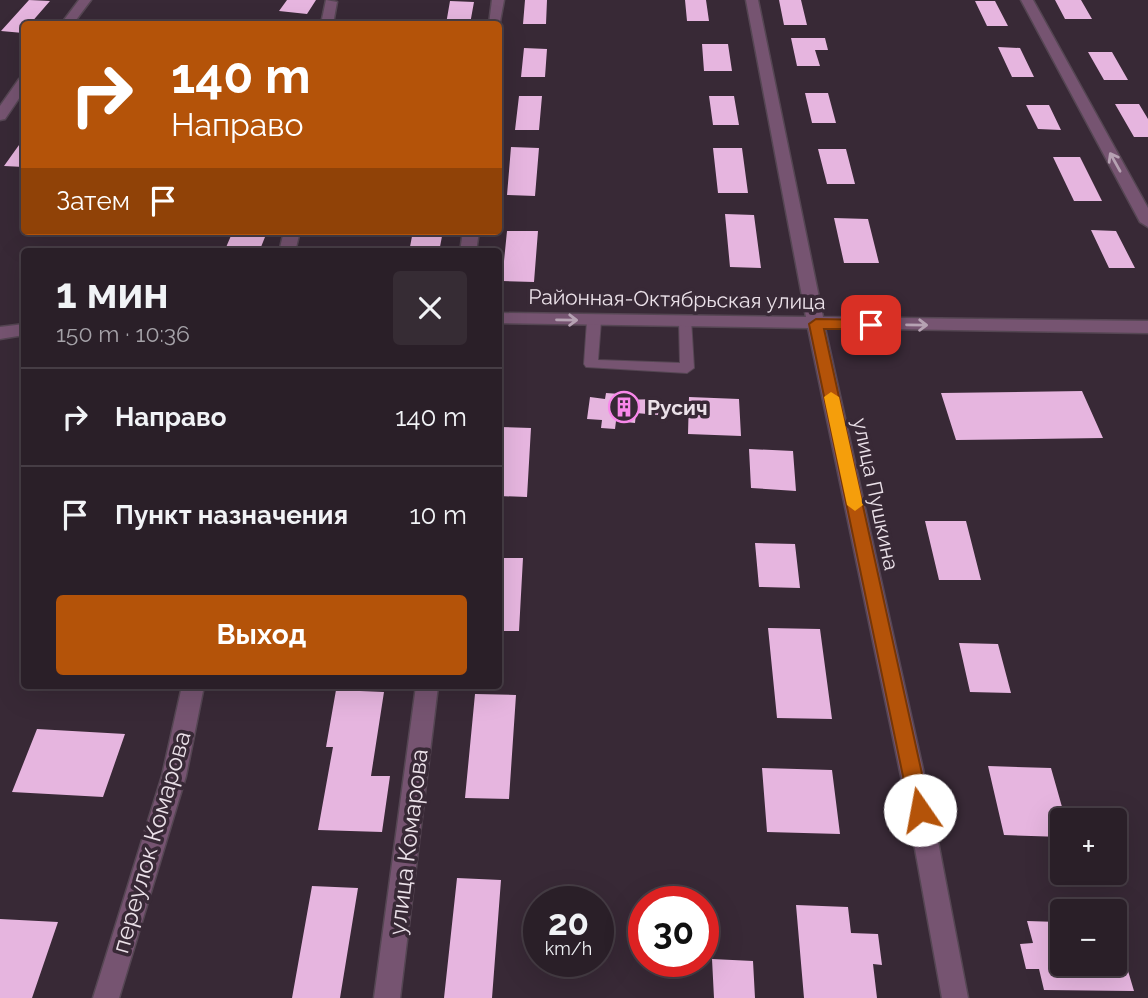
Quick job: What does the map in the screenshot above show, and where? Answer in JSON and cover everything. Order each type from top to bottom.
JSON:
[{"type":"street","points":[[69,21],[85,0]]},
{"type":"street","points":[[495,21],[498,0]]},
{"type":"street","name":"улица Пушкина","points":[[752,0],[816,324],[920,810],[955,998]]},
{"type":"street","points":[[1027,0],[1148,222]]},
{"type":"street","points":[[328,21],[331,2]]},
{"type":"street","points":[[0,116],[21,86]]},
{"type":"street","name":"Районная-Октябрьская улица","points":[[502,318],[1148,327]]},
{"type":"street","points":[[0,334],[21,330]]},
{"type":"street","name":"переулок Комарова","points":[[106,998],[174,776],[193,689]]},
{"type":"street","name":"улица Комарова","points":[[387,998],[427,689]]},
{"type":"lane","points":[[594,321],[591,364],[687,368],[686,322]]},
{"type":"building","points":[[29,0],[50,1],[33,21],[21,21],[21,33],[1,31]]},
{"type":"building","points":[[287,0],[316,0],[307,14],[279,11]]},
{"type":"building","points":[[525,0],[547,0],[546,24],[523,24]]},
{"type":"building","points":[[685,0],[706,0],[709,21],[687,21]]},
{"type":"building","points":[[779,0],[801,0],[807,25],[784,25]]},
{"type":"building","points":[[1055,0],[1081,0],[1092,19],[1065,19]]},
{"type":"building","points":[[450,1],[474,2],[471,21],[447,21]]},
{"type":"building","points":[[975,1],[995,1],[1008,26],[987,26]]},
{"type":"building","points":[[791,38],[825,38],[828,50],[815,50],[820,66],[797,66]]},
{"type":"building","points":[[702,44],[728,44],[732,71],[704,71]]},
{"type":"building","points":[[998,47],[1020,48],[1034,77],[1012,77]]},
{"type":"building","points":[[524,48],[547,49],[545,77],[521,77]]},
{"type":"building","points":[[1088,52],[1112,52],[1128,80],[1104,80]]},
{"type":"building","points":[[805,93],[828,93],[836,123],[812,123]]},
{"type":"building","points":[[519,96],[542,96],[539,130],[515,130]]},
{"type":"building","points":[[709,96],[734,96],[739,125],[713,125]]},
{"type":"building","points":[[1115,104],[1139,104],[1148,119],[1148,137],[1134,137]]},
{"type":"building","points":[[1026,105],[1049,105],[1061,130],[1038,129]]},
{"type":"building","points":[[21,142],[21,167],[4,166]]},
{"type":"building","points":[[511,147],[539,148],[535,196],[507,195]]},
{"type":"building","points":[[713,148],[742,148],[748,193],[718,193]]},
{"type":"building","points":[[818,149],[846,149],[855,184],[827,184]]},
{"type":"building","points":[[1053,157],[1080,157],[1102,201],[1074,201]]},
{"type":"building","points":[[725,214],[754,215],[761,268],[730,267]]},
{"type":"building","points":[[834,218],[868,219],[879,263],[844,263]]},
{"type":"building","points":[[1091,230],[1116,231],[1135,268],[1109,268]]},
{"type":"building","points":[[507,231],[538,231],[534,282],[502,281]]},
{"type":"building","points":[[231,235],[266,235],[261,248],[226,248]]},
{"type":"building","points":[[412,235],[442,235],[440,248],[410,248]]},
{"type":"building","points":[[1082,391],[1103,438],[956,440],[941,393]]},
{"type":"building","name":"Русич","points":[[606,393],[620,394],[619,400],[660,399],[658,415],[636,413],[635,423],[616,421],[615,429],[601,428],[602,420],[587,419],[590,397],[605,399]]},
{"type":"building","points":[[689,397],[739,399],[741,436],[688,434]]},
{"type":"building","points":[[502,427],[531,428],[527,497],[502,496]]},
{"type":"building","points":[[749,449],[793,451],[796,491],[751,488]]},
{"type":"building","points":[[925,521],[966,521],[981,580],[939,580]]},
{"type":"building","points":[[755,543],[795,544],[800,588],[759,587]]},
{"type":"building","points":[[502,558],[523,558],[519,631],[502,631]]},
{"type":"building","points":[[768,628],[820,629],[832,719],[777,718]]},
{"type":"building","points":[[959,643],[998,644],[1011,693],[970,692]]},
{"type":"building","points":[[336,690],[384,692],[371,776],[390,776],[382,832],[318,830],[333,747],[326,747]]},
{"type":"building","points":[[475,694],[516,695],[509,799],[465,798]]},
{"type":"building","points":[[37,729],[125,734],[103,797],[12,792]]},
{"type":"building","points":[[988,766],[1051,768],[1062,808],[1050,808],[1050,837],[1004,835]]},
{"type":"building","points":[[762,768],[832,770],[840,834],[767,832]]},
{"type":"building","points":[[457,878],[501,880],[492,998],[444,998]]},
{"type":"building","points":[[312,886],[358,888],[340,998],[292,998]]},
{"type":"building","points":[[796,905],[848,907],[851,933],[878,934],[882,965],[873,964],[877,998],[804,998]]},
{"type":"building","points":[[0,919],[58,922],[32,998],[0,998]]},
{"type":"building","points":[[1027,921],[1050,922],[1050,976],[1127,976],[1127,967],[1134,991],[1044,990],[1039,969],[1026,969],[1020,944],[1033,943]]},
{"type":"building","points":[[719,959],[753,961],[755,998],[714,998],[713,977],[719,977]]},
{"type":"slow traffic","points":[[831,397],[855,505]]},
{"type":"place","name":"Русич","points":[[624,407]]},
{"type":"route","points":[[871,325],[816,324],[920,810]]}]
